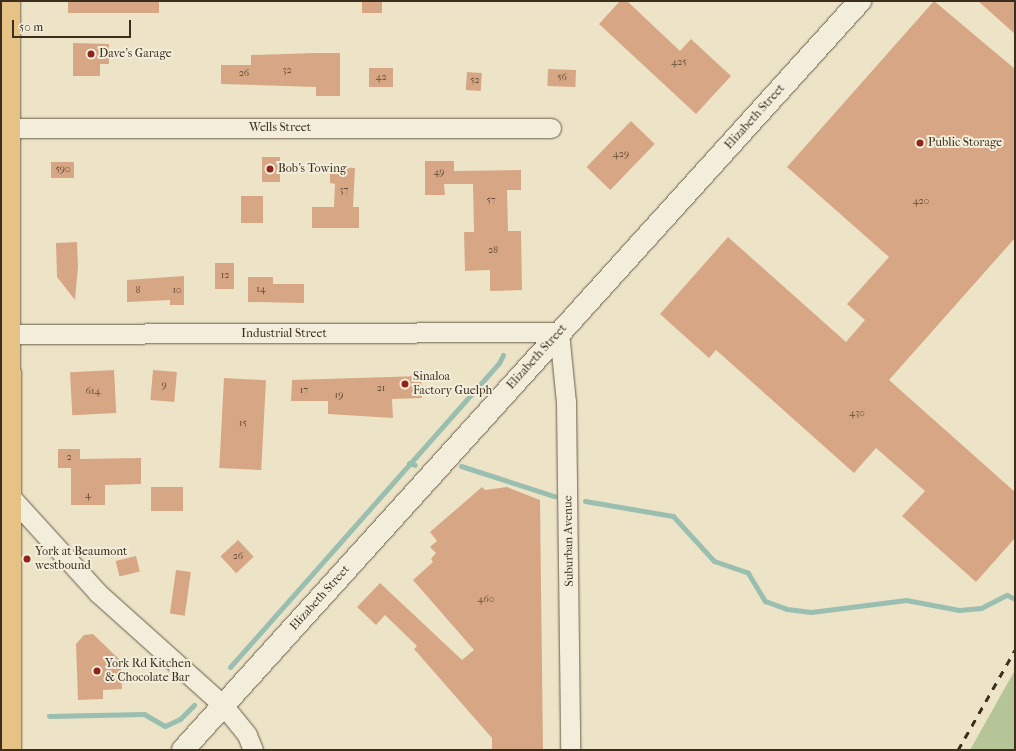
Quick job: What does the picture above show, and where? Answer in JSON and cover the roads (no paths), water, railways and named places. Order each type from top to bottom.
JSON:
[{"type":"main road","points":[[9,1],[10,128],[8,494],[10,750]]},
{"type":"street","name":"Elizabeth Street","points":[[183,750],[559,332],[860,1]]},
{"type":"street","name":"Wells Street","points":[[10,128],[551,128]]},
{"type":"street","name":"Industrial Street","points":[[9,334],[559,332]]},
{"type":"street","name":"Suburban Avenue","points":[[559,332],[566,402],[570,750]]},
{"type":"street","points":[[8,494],[98,593],[224,705],[247,735],[253,750]]},
{"type":"waterway","points":[[230,667],[499,363],[503,355]]},
{"type":"waterway","points":[[409,463],[415,465]]},
{"type":"waterway","points":[[461,466],[554,496]]},
{"type":"waterway","points":[[585,501],[673,516],[714,561],[748,573],[765,601],[787,609],[811,612],[906,600],[959,610],[981,608],[1007,595],[1015,599]]},
{"type":"waterway","points":[[49,716],[144,714],[165,726],[180,719],[194,705]]},
{"type":"railway","points":[[958,750],[1015,650]]},
{"type":"place","name":"Dave's Garage","points":[[91,54]]},
{"type":"place","name":"Public Storage","points":[[920,143]]},
{"type":"place","name":"Bob's Towing","points":[[270,169]]},
{"type":"place","name":"Sinaloa Factory Guelph","points":[[405,384]]},
{"type":"place","name":"York at Beaumont westbound","points":[[27,559]]},
{"type":"place","name":"York Rd Kitchen & Chocolate Bar","points":[[97,671]]}]
